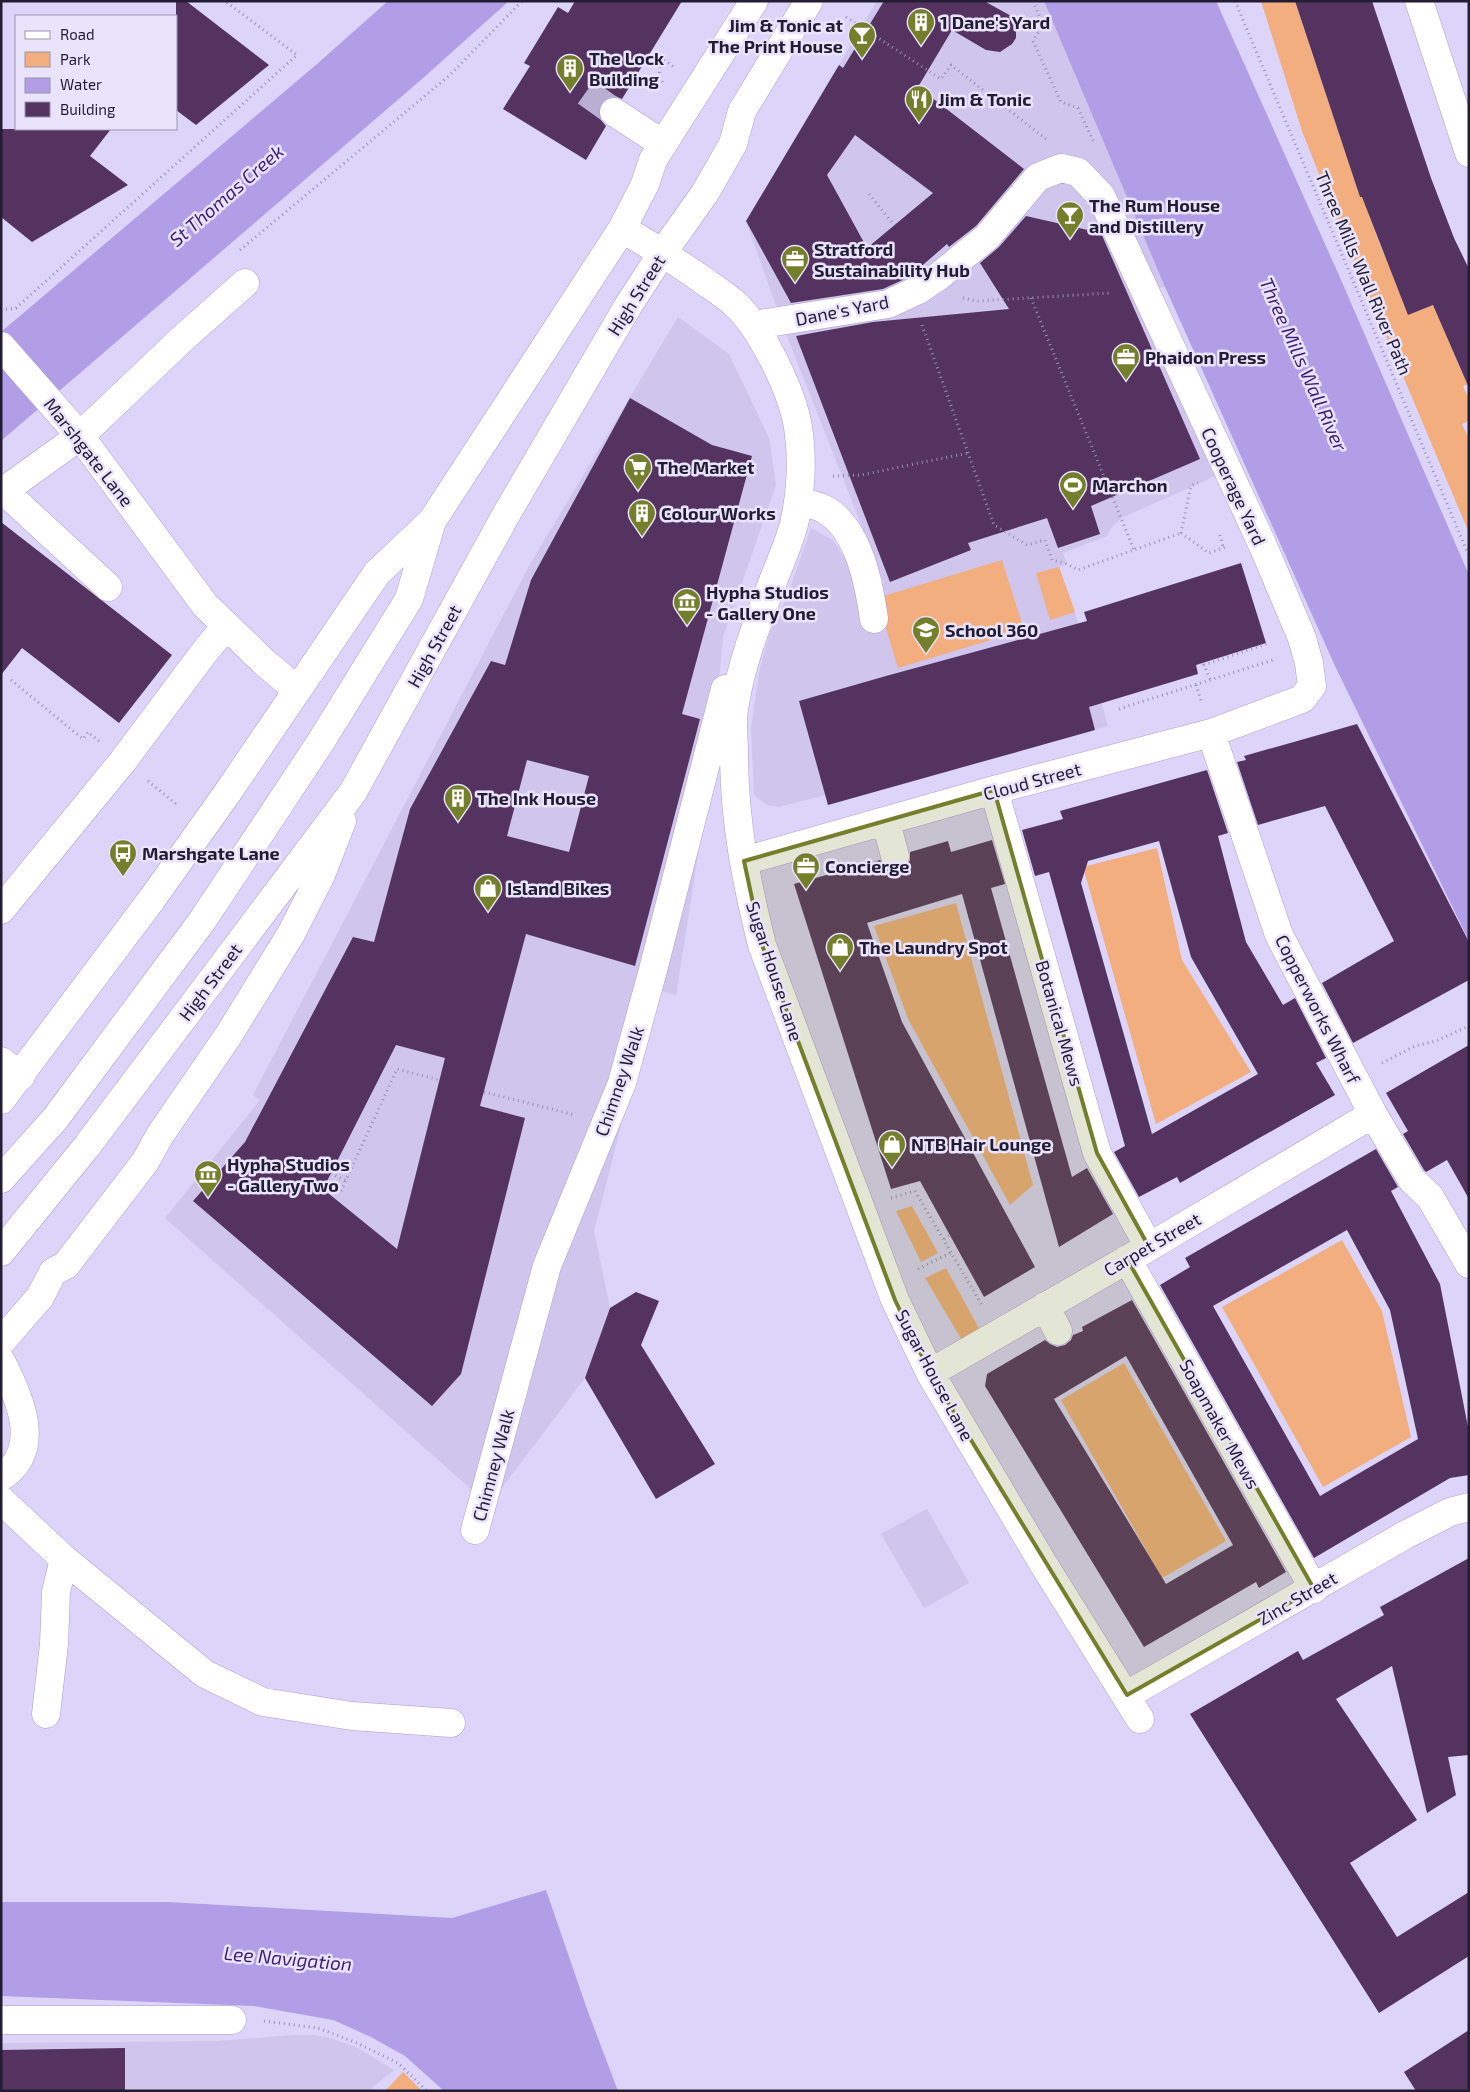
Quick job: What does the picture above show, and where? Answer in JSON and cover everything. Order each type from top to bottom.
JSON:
[{"type":"street","points":[[1,1100],[11,1068],[152,899],[228,792],[377,573],[432,521],[587,286],[622,229],[645,184],[653,160],[754,1]]},
{"type":"street","name":"High Street","points":[[1,1252],[88,1146],[353,792],[507,513],[628,306],[705,193],[733,144],[742,111],[809,1]]},
{"type":"street","points":[[1419,1],[1460,100],[1469,154]]},
{"type":"street","points":[[614,112],[663,144]]},
{"type":"street","points":[[1061,168],[1078,172],[1100,196],[1144,290]]},
{"type":"street","name":"Dane's Yard","points":[[754,326],[888,304],[918,290],[939,276],[987,237],[1038,177],[1061,168]]},
{"type":"street","name":"Sugar House Lane","points":[[622,229],[663,252],[734,303],[754,326],[774,360],[790,399],[798,426],[801,458],[798,502],[794,525],[751,638],[739,678],[734,712],[734,795],[744,861],[762,945],[780,997],[894,1300],[930,1386],[1127,1695],[1140,1719]]},
{"type":"street","points":[[108,587],[2,492],[80,436],[244,283]]},
{"type":"street","name":"Cooperage Yard","points":[[1144,290],[1263,546],[1300,633],[1309,663],[1312,686]]},
{"type":"street","name":"Marshgate Lane","points":[[1,346],[80,436],[204,606],[297,690]]},
{"type":"street","points":[[798,502],[824,508],[846,527],[861,561],[870,589],[874,620]]},
{"type":"street","points":[[1,1179],[55,1119],[202,921],[320,743],[408,599],[432,521]]},
{"type":"street","points":[[1,910],[123,761],[226,626]]},
{"type":"street","name":"Chimney Walk","points":[[475,1530],[547,1266],[622,1083],[649,985],[717,716],[742,635],[751,638]]},
{"type":"street","name":"Cloud Street","points":[[744,861],[994,790],[1211,733],[1302,699],[1312,686]]},
{"type":"street","name":"Copperworks Wharf","points":[[1211,733],[1279,935],[1373,1114],[1412,1180],[1430,1197],[1469,1264]]},
{"type":"street","name":"Botanical Mews","points":[[994,790],[1098,1153],[1138,1253]]},
{"type":"street","points":[[1,1342],[40,1298],[52,1272],[66,1265],[145,1162],[160,1136],[228,1036],[291,934],[313,892],[353,792]]},
{"type":"street","points":[[886,822],[895,856]]},
{"type":"street","name":"Carpet Street","points":[[930,1386],[1045,1306],[1373,1114]]},
{"type":"street","name":"Soapmaker Mews","points":[[1138,1253],[1314,1589]]},
{"type":"street","points":[[1045,1306],[1058,1332]]},
{"type":"street","points":[[1,1361],[10,1378],[23,1416],[26,1438],[22,1455],[11,1471],[1,1477]]},
{"type":"street","points":[[1,1500],[64,1559],[204,1674],[263,1702],[352,1716],[451,1723]]},
{"type":"street","name":"Zinc Street","points":[[1127,1695],[1405,1535],[1450,1512],[1469,1507]]},
{"type":"street","points":[[46,1714],[54,1644],[56,1592],[64,1559]]},
{"type":"street","points":[[1,2020],[232,2020]]},
{"type":"path","points":[[1,310],[16,308],[298,54],[224,1]]},
{"type":"path","points":[[235,254],[450,75],[522,1]]},
{"type":"path","points":[[1033,1],[1043,25],[1033,41],[1061,102],[1078,108],[1096,148]]},
{"type":"path","name":"Three Mills Wall River Path","points":[[1235,1],[1469,556]]},
{"type":"path","points":[[846,16],[941,79],[951,65],[1051,143],[1046,150],[1061,168]]},
{"type":"path","points":[[664,60],[677,69]]},
{"type":"path","points":[[660,67],[659,76],[666,88]]},
{"type":"path","points":[[869,194],[894,225]]},
{"type":"path","points":[[918,290],[978,301],[1144,290]]},
{"type":"path","points":[[1031,298],[1134,550]]},
{"type":"path","points":[[933,356],[994,525],[1027,545],[1045,540],[1052,560],[1067,564],[1078,570],[1181,534]]},
{"type":"path","points":[[861,475],[968,453]]},
{"type":"path","points":[[1181,534],[1192,485],[1198,482]]},
{"type":"path","points":[[1181,534],[1209,552],[1223,547]]},
{"type":"path","points":[[1210,680],[1204,665],[1266,644]]},
{"type":"path","points":[[1119,709],[1271,661]]},
{"type":"path","points":[[11,680],[83,739],[88,732],[102,744]]},
{"type":"path","points":[[1196,685],[1200,696]]},
{"type":"path","points":[[165,794],[176,804]]},
{"type":"path","points":[[1354,1078],[1414,1046],[1436,1041],[1469,1026]]},
{"type":"path","points":[[341,1190],[397,1069],[439,1080]]},
{"type":"path","points":[[484,1092],[606,1123]]},
{"type":"path","points":[[331,1173],[346,1181]]},
{"type":"path","points":[[887,1200],[915,1191],[976,1294]]},
{"type":"path","points":[[944,1239],[950,1235]]},
{"type":"path","points":[[925,1266],[952,1252]]},
{"type":"path","points":[[232,2020],[275,2022],[318,2028],[357,2043],[398,2063],[427,2091]]},
{"type":"highlighted area","points":[[994,790],[1097,1153],[1149,1247],[1127,1259],[1314,1589],[1127,1695],[930,1373],[895,1300],[762,945],[744,861]]},
{"type":"shaded area","points":[[877,1],[1044,1],[1165,287],[1144,290],[1227,471],[1121,518],[1111,528],[1107,536],[1063,553],[1067,564],[1059,567],[1072,603],[1108,726],[828,805],[825,795],[779,807],[767,805],[754,795],[751,728],[759,673],[769,635],[788,594],[811,528],[833,540],[849,565],[855,593],[884,583],[787,336],[746,221]]},
{"type":"shaded area","points":[[678,317],[729,354],[769,438],[776,485],[723,637],[709,786],[676,995],[660,991],[628,1099],[594,1231],[610,1308],[585,1378],[489,1505],[165,1218],[260,1100],[253,1095],[530,564]]},
{"type":"shaded area","points":[[927,1509],[969,1583],[924,1608],[881,1534]]},
{"type":"shaded area","points":[[314,2035],[331,2038],[358,2048],[394,2070],[368,2091],[1,2091],[1,2043],[216,2041]]},
{"type":"green space","points":[[1261,1],[1295,1],[1305,32],[1334,23],[1309,44],[1343,145],[1372,135],[1347,156],[1360,197],[1390,187],[1397,204],[1369,215],[1384,255],[1417,257],[1390,268],[1408,314],[1436,304],[1437,313],[1463,375],[1469,384],[1463,386],[1469,399],[1469,421],[1462,424],[1469,439],[1469,533],[1334,212],[1302,131]]},
{"type":"green space","points":[[1002,560],[1024,630],[898,668],[877,598]]},
{"type":"green space","points":[[1059,567],[1075,612],[1050,620],[1036,573]]},
{"type":"green space","points":[[1157,848],[1182,960],[1251,1072],[1156,1124],[1083,867]]},
{"type":"green space","points":[[956,903],[1033,1185],[1010,1205],[908,1019],[874,926]]},
{"type":"green space","points":[[912,1206],[938,1253],[921,1262],[896,1211]]},
{"type":"green space","points":[[1342,1240],[1382,1311],[1411,1437],[1323,1487],[1222,1307]]},
{"type":"green space","points":[[946,1268],[981,1332],[963,1342],[925,1278]]},
{"type":"green space","points":[[1124,1363],[1226,1541],[1162,1578],[1061,1400]]},
{"type":"green space","points":[[403,2072],[422,2091],[385,2091]]},
{"type":"water","name":"St Thomas Creek","points":[[388,1],[509,1],[422,79],[1,441],[1,332],[317,64]]},
{"type":"water","name":"Three Mills Wall River","points":[[1044,1],[1216,1],[1338,273],[1469,575],[1469,941],[1335,666],[1165,287]]},
{"type":"water","name":"Lee Navigation","points":[[546,1890],[587,2009],[618,2091],[444,2091],[405,2056],[371,2037],[333,2020],[254,2006],[1,1996],[1,1902],[168,1902],[452,1918]]},
{"type":"building","points":[[176,1],[186,1],[269,65],[196,125],[178,112],[178,15],[176,15]]},
{"type":"building","name":"The Lock Building","points":[[575,1],[682,1],[622,99],[615,96],[607,98],[601,104],[598,111],[600,119],[606,126],[586,160],[503,109],[530,66],[524,63],[558,7],[568,13]]},
{"type":"building","points":[[884,1],[984,1],[1013,17],[1016,24],[1016,38],[1012,44],[1000,52],[986,50],[952,30],[918,87],[1024,169],[976,226],[949,247],[947,244],[909,277],[883,289],[791,303],[746,221],[839,65],[843,68]],"holes":[[[855,135],[933,193],[867,248],[827,175]]]},
{"type":"building","points":[[1295,1],[1372,1],[1431,178],[1454,238],[1469,269],[1469,388],[1433,305],[1408,315],[1362,197],[1360,197]]},
{"type":"building","points":[[1,129],[110,130],[90,156],[128,185],[32,242],[1,217]]},
{"type":"building","points":[[1026,216],[1101,233],[1200,459],[1091,506],[1100,534],[1058,548],[1047,518],[968,543],[971,550],[890,582],[796,336],[873,322],[1009,309],[980,263],[999,247]]},
{"type":"building","points":[[630,398],[712,445],[752,456],[682,714],[700,719],[635,966],[526,934],[480,1106],[525,1118],[461,1374],[432,1406],[193,1201],[245,1142],[353,937],[374,942],[410,809],[491,661],[505,665],[531,580]],"holes":[[[527,760],[589,776],[569,852],[507,836]],[[396,1045],[445,1058],[397,1249],[323,1189]]]},
{"type":"building","points":[[1,522],[172,655],[119,723],[22,648],[1,675]]},
{"type":"building","points":[[1241,563],[1266,643],[1196,665],[1198,674],[1089,707],[1095,730],[828,805],[799,701],[1087,621],[1084,612]]},
{"type":"building","points":[[1357,724],[1469,942],[1469,980],[1353,1043],[1322,983],[1394,941],[1325,806],[1258,825],[1237,762],[1246,760],[1244,756]]},
{"type":"building","points":[[1207,770],[1228,833],[1218,836],[1246,942],[1283,1005],[1295,998],[1326,1058],[1316,1063],[1335,1095],[1180,1183],[1177,1177],[1139,1197],[1114,1152],[1125,1146],[1049,872],[1035,876],[1022,830],[1063,819],[1060,811]],"holes":[[[1159,841],[1191,957],[1258,1074],[1152,1134],[1081,883],[1088,861]]]},
{"type":"building","points":[[992,840],[1005,884],[991,888],[1072,1177],[1087,1168],[1113,1214],[1059,1247],[962,894],[867,923],[902,1022],[1035,1267],[984,1297],[920,1181],[891,1189],[794,884],[880,860],[884,867],[891,871],[899,871],[906,867],[910,860],[910,852],[948,841],[951,852]]},
{"type":"building","points":[[1469,1045],[1469,1199],[1447,1160],[1426,1172],[1424,1170],[1403,1134],[1408,1131],[1386,1093]]},
{"type":"building","points":[[1376,1149],[1398,1187],[1391,1191],[1440,1284],[1469,1432],[1469,1475],[1450,1478],[1314,1558],[1160,1285],[1190,1267],[1185,1258]],"holes":[[[1347,1230],[1390,1310],[1418,1439],[1320,1496],[1213,1306]]]},
{"type":"building","points":[[636,1292],[659,1301],[641,1345],[715,1464],[656,1499],[585,1378],[610,1308]]},
{"type":"building","points":[[1132,1300],[1286,1572],[1259,1588],[1256,1582],[1144,1647],[985,1386],[987,1374],[1045,1340],[1057,1347],[1065,1345],[1071,1340],[1073,1335],[1083,1331],[1082,1327]],"holes":[[[1126,1356],[1233,1545],[1166,1584],[1054,1399]]]},
{"type":"building","points":[[1469,1558],[1469,1755],[1448,1757],[1456,1795],[1427,1813],[1392,1666],[1336,1699],[1417,1820],[1350,1863],[1397,1937],[1469,1892],[1469,1956],[1379,2013],[1190,1714],[1298,1651],[1303,1660],[1384,1615],[1380,1607]]},
{"type":"building","points":[[1469,2030],[1469,2091],[1416,2091],[1404,2072]]},
{"type":"building","points":[[125,2048],[125,2091],[1,2091],[1,2050]]},
{"type":"tunnel","points":[[586,92],[614,112]]},
{"type":"place","name":"1 Dane's Yard","points":[[921,46]]},
{"type":"place","name":"Jim & Tonic at The Print House","points":[[862,59]]},
{"type":"place","name":"The Lock Building","points":[[570,92]]},
{"type":"place","name":"Jim & Tonic","points":[[919,123]]},
{"type":"place","name":"The Rum House and Distillery","points":[[1070,239]]},
{"type":"place","name":"Stratford Sustainability Hub","points":[[795,283]]},
{"type":"place","name":"Phaidon Press","points":[[1126,381]]},
{"type":"place","name":"The Market","points":[[638,491]]},
{"type":"place","name":"Marchon","points":[[1073,509]]},
{"type":"place","name":"Colour Works","points":[[642,537]]},
{"type":"place","name":"Hypha Studios - Gallery One","points":[[687,626]]},
{"type":"place","name":"School 360","points":[[926,654]]},
{"type":"place","name":"The Ink House","points":[[458,822]]},
{"type":"place","name":"Marshgate Lane","points":[[123,877]]},
{"type":"place","name":"Concierge","points":[[806,890]]},
{"type":"place","name":"Island Bikes","points":[[488,912]]},
{"type":"place","name":"The Laundry Spot","points":[[840,971]]},
{"type":"place","name":"NTB Hair Lounge","points":[[892,1168]]},
{"type":"place","name":"Hypha Studios - Gallery Two","points":[[208,1198]]}]
